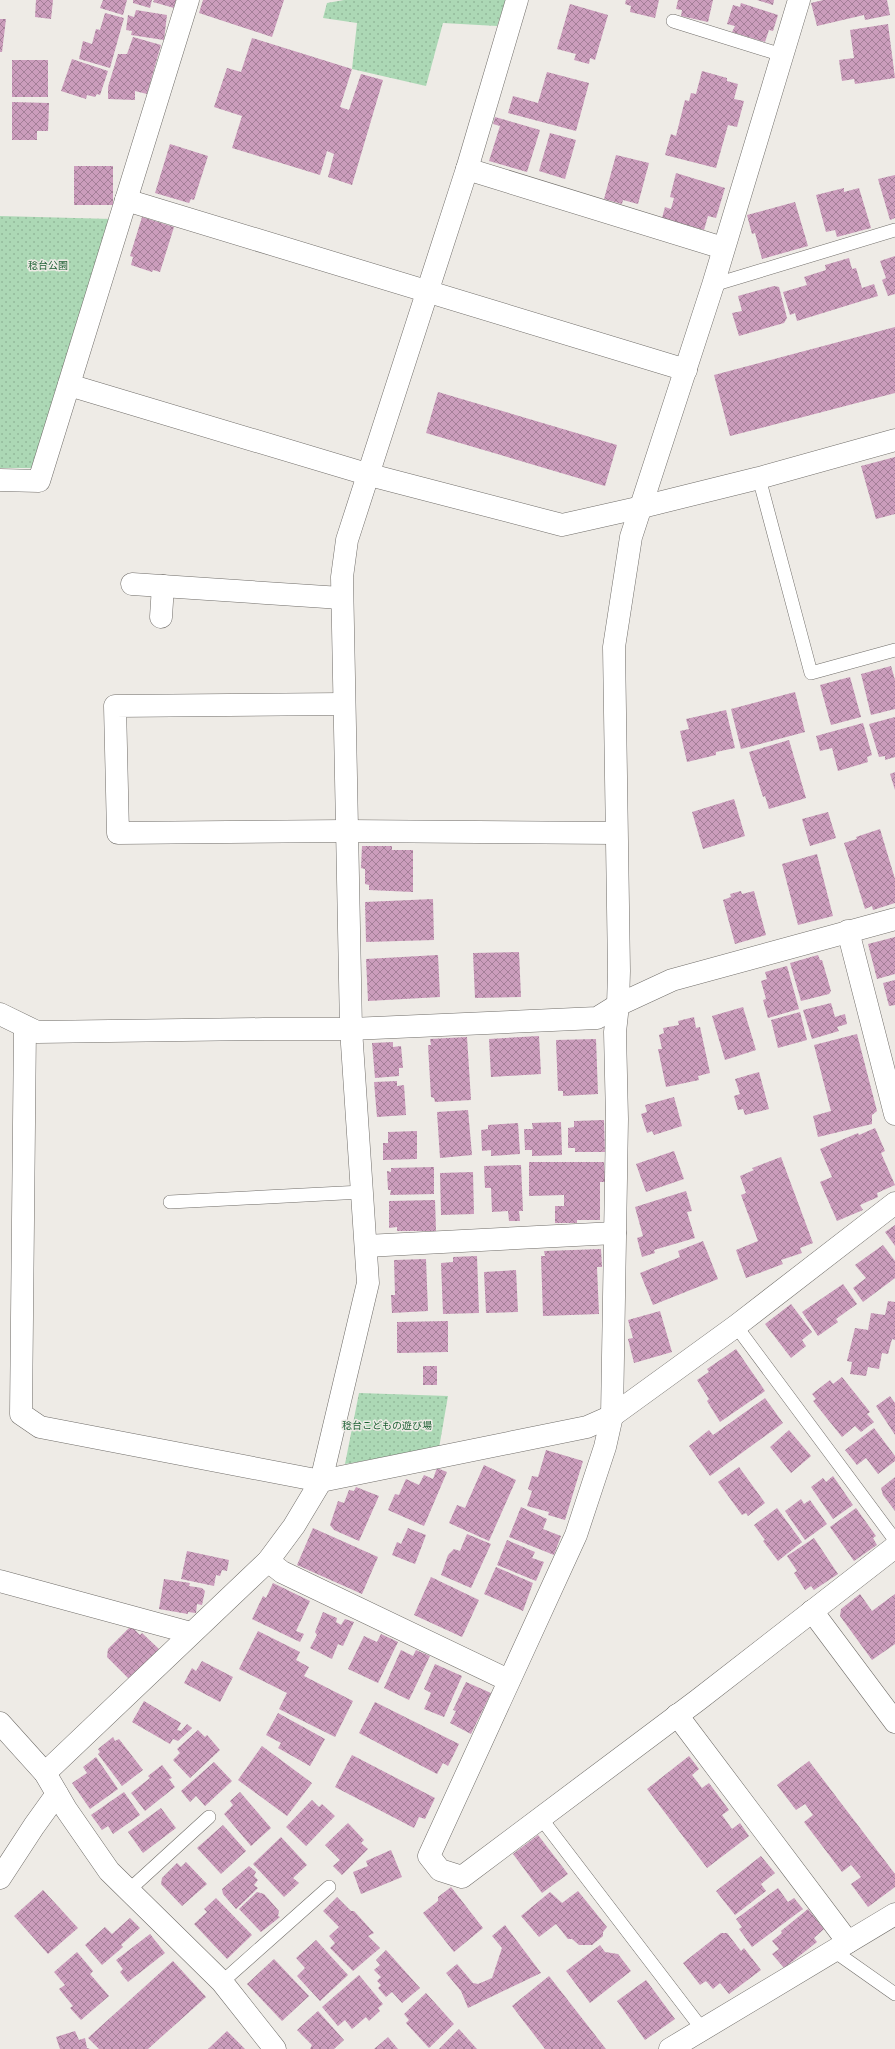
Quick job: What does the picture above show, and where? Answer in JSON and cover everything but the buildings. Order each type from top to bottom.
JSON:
[{"type":"street","points":[[0,480],[40,481],[188,0]]},
{"type":"street","points":[[45,1773],[268,1561],[294,1526],[322,1481],[368,1283],[351,1029],[343,704],[342,577],[347,540],[370,475],[467,169],[517,0]]},
{"type":"street","points":[[799,0],[713,285],[631,537],[614,647],[618,1005],[615,1032],[617,1119],[612,1416],[605,1447],[576,1535],[508,1680],[429,1856],[440,1870],[462,1877],[677,1715],[895,1547]]},
{"type":"street","points":[[467,169],[723,248]]},
{"type":"street","points":[[126,200],[686,370]]},
{"type":"street","points":[[69,385],[370,475],[562,525],[759,478],[895,440]]},
{"type":"street","points":[[132,584],[341,598]]},
{"type":"street","points":[[161,617],[163,586]]},
{"type":"street","points":[[343,704],[115,706],[118,833],[346,830],[615,833]]},
{"type":"street","points":[[0,1014],[36,1032],[351,1029],[596,1018],[618,1005],[672,980],[895,919]]},
{"type":"street","points":[[848,931],[895,1114]]},
{"type":"street","points":[[25,1027],[21,1414],[40,1427],[322,1481],[587,1427],[612,1416],[736,1326],[895,1203]]},
{"type":"street","points":[[366,1246],[615,1234]]},
{"type":"street","points":[[268,1561],[282,1572],[508,1680]]},
{"type":"street","points":[[0,1581],[192,1633]]},
{"type":"street","points":[[812,1611],[895,1722]]},
{"type":"street","points":[[677,1715],[841,1946]]},
{"type":"street","points":[[0,1723],[45,1773],[57,1794],[109,1871],[222,1982],[275,2049]]},
{"type":"street","points":[[0,1878],[57,1794]]},
{"type":"street","points":[[670,2049],[895,1914]]},
{"type":"lane","points":[[673,21],[782,56]]},
{"type":"lane","points":[[713,285],[895,230]]},
{"type":"lane","points":[[759,478],[811,673],[895,650]]},
{"type":"lane","points":[[170,1202],[362,1192]]},
{"type":"lane","points":[[736,1326],[895,1540]]},
{"type":"lane","points":[[540,1817],[702,2029]]},
{"type":"lane","points":[[129,1890],[210,1818]]},
{"type":"lane","points":[[222,1982],[329,1887]]},
{"type":"lane","points":[[841,1946],[895,1994]]},
{"type":"green space","points":[[344,0],[506,0],[497,26],[443,23],[426,86],[352,69],[357,23],[323,18],[327,3]]},
{"type":"green space","name":"稔台公園","points":[[0,216],[112,219],[34,468],[0,468]]},
{"type":"green space","name":"稔台こどもの遊び場","points":[[359,1393],[448,1396],[439,1448],[345,1464]]}]
